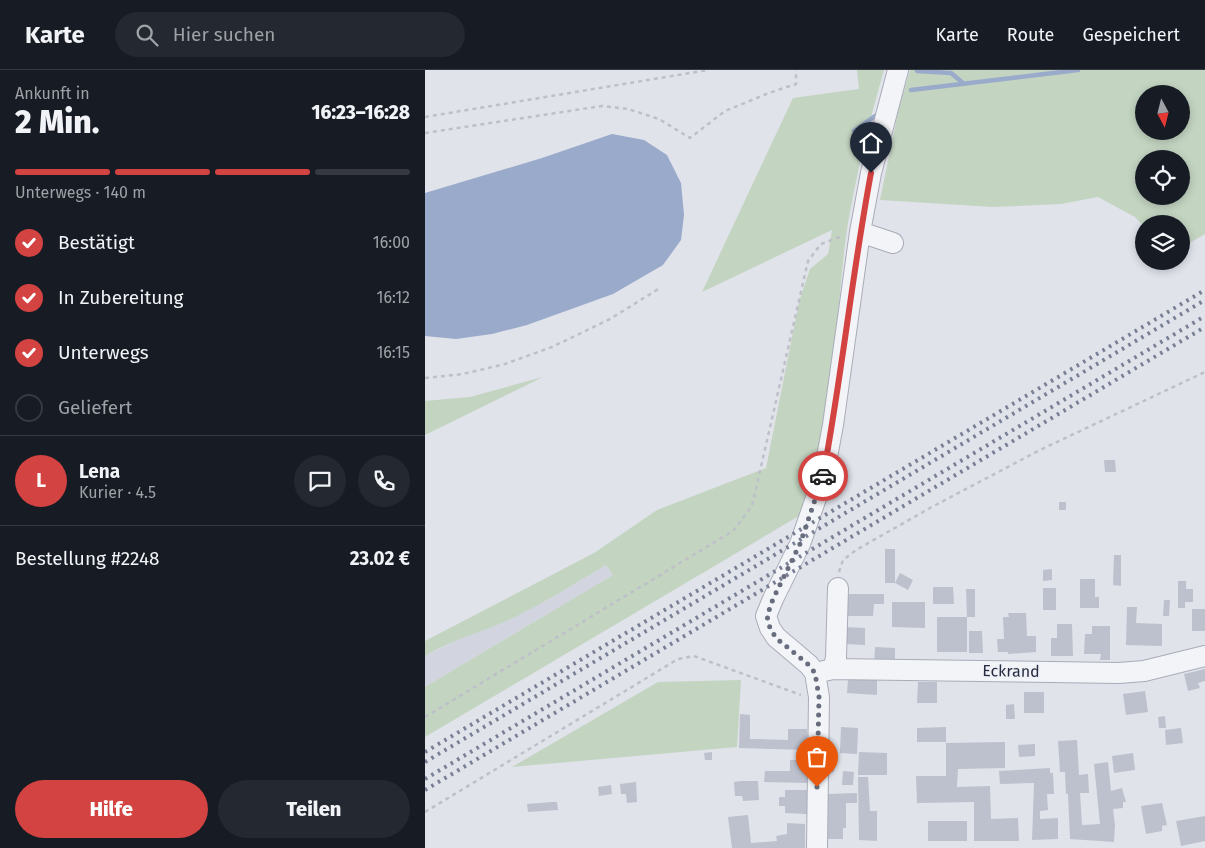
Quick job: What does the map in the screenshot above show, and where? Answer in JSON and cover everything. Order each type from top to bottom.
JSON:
[{"type":"street","points":[[824,671],[809,665],[776,638],[770,628],[767,616],[773,599],[800,544],[823,478],[834,416],[860,232],[871,173],[898,70]]},
{"type":"street","points":[[860,232],[893,242]]},
{"type":"street","points":[[817,848],[819,697],[824,671],[836,658],[838,588]]},
{"type":"street","name":"Eckrand","points":[[824,671],[1119,672],[1144,671],[1205,656]]},
{"type":"path","points":[[425,117],[708,70]]},
{"type":"path","points":[[425,133],[601,106],[628,109],[659,119],[690,138],[725,111],[796,84],[796,70]]},
{"type":"path","points":[[425,717],[733,531],[752,506],[808,262],[821,244],[841,236],[860,232]]},
{"type":"path","points":[[425,378],[463,374],[505,364],[552,347],[610,319],[660,288]]},
{"type":"path","points":[[838,588],[839,572],[843,560],[856,550],[930,508],[1040,450],[1205,372]]},
{"type":"path","points":[[425,812],[678,659],[694,656],[797,694],[819,697]]},
{"type":"shaded area","points":[[606,565],[613,575],[425,687],[425,656],[461,638],[508,620],[544,602]]},
{"type":"green space","points":[[857,70],[884,70],[863,149],[845,242],[827,401],[804,513],[425,737],[425,687],[613,575],[606,565],[522,614],[446,645],[425,656],[425,641],[594,553],[657,510],[766,468],[799,302],[810,269],[828,254],[832,230],[702,292],[793,98],[859,89]]},
{"type":"green space","points":[[910,70],[1205,70],[1205,234],[1190,243],[1190,215],[1135,215],[1135,217],[1098,197],[1061,204],[993,207],[880,200],[899,108]]},
{"type":"green space","points":[[543,377],[425,435],[425,401],[470,397]]},
{"type":"green space","points":[[741,680],[737,747],[512,767],[658,682]]},
{"type":"water","points":[[612,134],[644,140],[667,155],[681,183],[684,215],[681,240],[663,265],[613,294],[527,325],[492,334],[456,339],[425,336],[425,193],[542,158]]},
{"type":"building","points":[[1104,460],[1115,460],[1116,472],[1105,472]]},
{"type":"building","points":[[1059,502],[1066,502],[1066,510],[1059,510]]},
{"type":"building","points":[[885,549],[895,549],[895,583],[885,583]]},
{"type":"building","points":[[1114,555],[1121,555],[1121,586],[1113,585]]},
{"type":"building","points":[[1052,569],[1052,580],[1043,581],[1043,570]]},
{"type":"building","points":[[900,573],[913,580],[908,590],[895,583]]},
{"type":"building","points":[[1080,579],[1095,579],[1095,597],[1099,597],[1099,608],[1080,608]]},
{"type":"building","points":[[1178,581],[1186,581],[1186,589],[1193,589],[1193,602],[1185,602],[1185,608],[1178,608]]},
{"type":"building","points":[[933,587],[953,587],[954,604],[933,604]]},
{"type":"building","points":[[1043,588],[1056,588],[1056,610],[1043,610]]},
{"type":"building","points":[[966,589],[975,589],[975,617],[967,617]]},
{"type":"building","points":[[845,594],[884,594],[884,604],[874,604],[873,616],[845,616]]},
{"type":"building","points":[[1164,600],[1170,600],[1169,616],[1163,616]]},
{"type":"building","points":[[892,602],[925,602],[925,628],[892,627]]},
{"type":"building","points":[[1127,607],[1137,607],[1136,623],[1162,624],[1162,646],[1126,645]]},
{"type":"building","points":[[1192,609],[1205,609],[1205,631],[1192,631]]},
{"type":"building","points":[[1008,613],[1026,613],[1027,636],[1036,636],[1036,652],[1008,654],[1008,652],[998,652],[997,639],[1004,639],[1003,617],[1009,617]]},
{"type":"building","points":[[937,617],[967,617],[967,652],[937,652]]},
{"type":"building","points":[[1057,624],[1072,624],[1073,656],[1051,656],[1051,638],[1057,638]]},
{"type":"building","points":[[1092,626],[1110,626],[1110,660],[1100,660],[1101,654],[1084,654],[1085,634],[1092,634]]},
{"type":"building","points":[[844,627],[865,628],[865,645],[844,644]]},
{"type":"building","points":[[969,631],[982,631],[983,653],[969,653]]},
{"type":"building","points":[[875,647],[895,648],[895,667],[874,667]]},
{"type":"building","points":[[1205,669],[1205,681],[1198,683],[1200,688],[1188,691],[1184,674]]},
{"type":"building","points":[[848,680],[877,680],[877,695],[847,693]]},
{"type":"building","points":[[918,682],[937,682],[937,703],[917,703]]},
{"type":"building","points":[[1145,691],[1148,712],[1126,715],[1123,694]]},
{"type":"building","points":[[1024,692],[1044,692],[1044,713],[1024,713]]},
{"type":"building","points":[[1014,704],[1015,719],[1006,719],[1006,705]]},
{"type":"building","points":[[740,714],[750,715],[750,739],[788,740],[788,729],[807,729],[807,750],[739,748]]},
{"type":"building","points":[[1165,716],[1166,728],[1159,728],[1158,717]]},
{"type":"building","points":[[841,727],[858,728],[857,754],[840,753]]},
{"type":"building","points":[[946,727],[946,742],[917,742],[917,728]]},
{"type":"building","points":[[1181,728],[1183,743],[1166,745],[1165,730]]},
{"type":"building","points":[[1077,740],[1079,775],[1088,774],[1089,793],[1080,793],[1082,825],[1100,824],[1094,764],[1108,762],[1111,791],[1122,788],[1126,802],[1123,802],[1123,808],[1113,809],[1115,825],[1114,842],[1070,839],[1068,794],[1066,794],[1065,772],[1060,772],[1058,741]]},
{"type":"building","points":[[1005,742],[1005,768],[958,769],[957,787],[990,786],[991,819],[1018,818],[1019,841],[974,841],[974,802],[917,803],[916,776],[946,776],[946,743]]},
{"type":"building","points":[[1035,744],[1035,756],[1019,757],[1018,745]]},
{"type":"building","points":[[712,752],[712,760],[705,760],[704,753]]},
{"type":"building","points":[[859,752],[887,753],[887,775],[858,775]]},
{"type":"building","points":[[1133,753],[1135,770],[1114,773],[1112,756]]},
{"type":"building","points":[[826,757],[833,757],[834,772],[826,772]]},
{"type":"building","points":[[790,760],[807,760],[807,783],[764,782],[765,771],[790,771]]},
{"type":"building","points":[[1050,768],[1050,773],[1053,773],[1054,794],[1047,794],[1048,810],[1040,811],[1040,819],[1058,818],[1058,839],[1032,840],[1034,783],[1000,784],[999,771]]},
{"type":"building","points":[[843,771],[854,772],[853,785],[842,785]]},
{"type":"building","points":[[858,777],[868,777],[870,811],[877,811],[877,841],[859,840]]},
{"type":"building","points":[[758,781],[759,800],[743,801],[742,796],[735,796],[734,782]]},
{"type":"building","points":[[636,782],[637,802],[627,803],[626,794],[621,794],[620,784]]},
{"type":"building","points":[[611,785],[612,794],[599,796],[598,787]]},
{"type":"building","points":[[785,790],[807,790],[807,814],[785,813],[785,806],[779,806],[779,797],[785,797]]},
{"type":"building","points":[[857,793],[857,803],[846,803],[846,828],[843,828],[843,839],[828,839],[827,794]]},
{"type":"building","points":[[557,802],[558,810],[528,812],[527,804]]},
{"type":"building","points":[[1162,803],[1167,825],[1162,826],[1162,831],[1146,834],[1141,806]]},
{"type":"building","points":[[748,815],[751,843],[777,841],[776,836],[787,834],[787,823],[805,824],[805,848],[732,848],[728,817]]},
{"type":"building","points":[[1205,816],[1205,841],[1181,846],[1176,821]]},
{"type":"building","points":[[928,821],[967,821],[967,841],[928,841]]},
{"type":"waterway","points":[[911,90],[1078,70]]},
{"type":"waterway","points":[[917,71],[951,73],[963,83]]},
{"type":"waterway","points":[[854,131],[875,116]]},
{"type":"railway","points":[[425,752],[1205,290]]},
{"type":"railway","points":[[425,762],[1205,300]]},
{"type":"railway","points":[[425,779],[1205,316]]},
{"type":"railway","points":[[425,790],[1205,327]]},
{"type":"way so far","points":[[817,787],[819,697],[815,673],[809,665],[776,638],[770,628],[767,616],[773,599],[800,544],[823,476]]},
{"type":"route","points":[[823,476],[833,425],[860,232],[871,173]]}]
